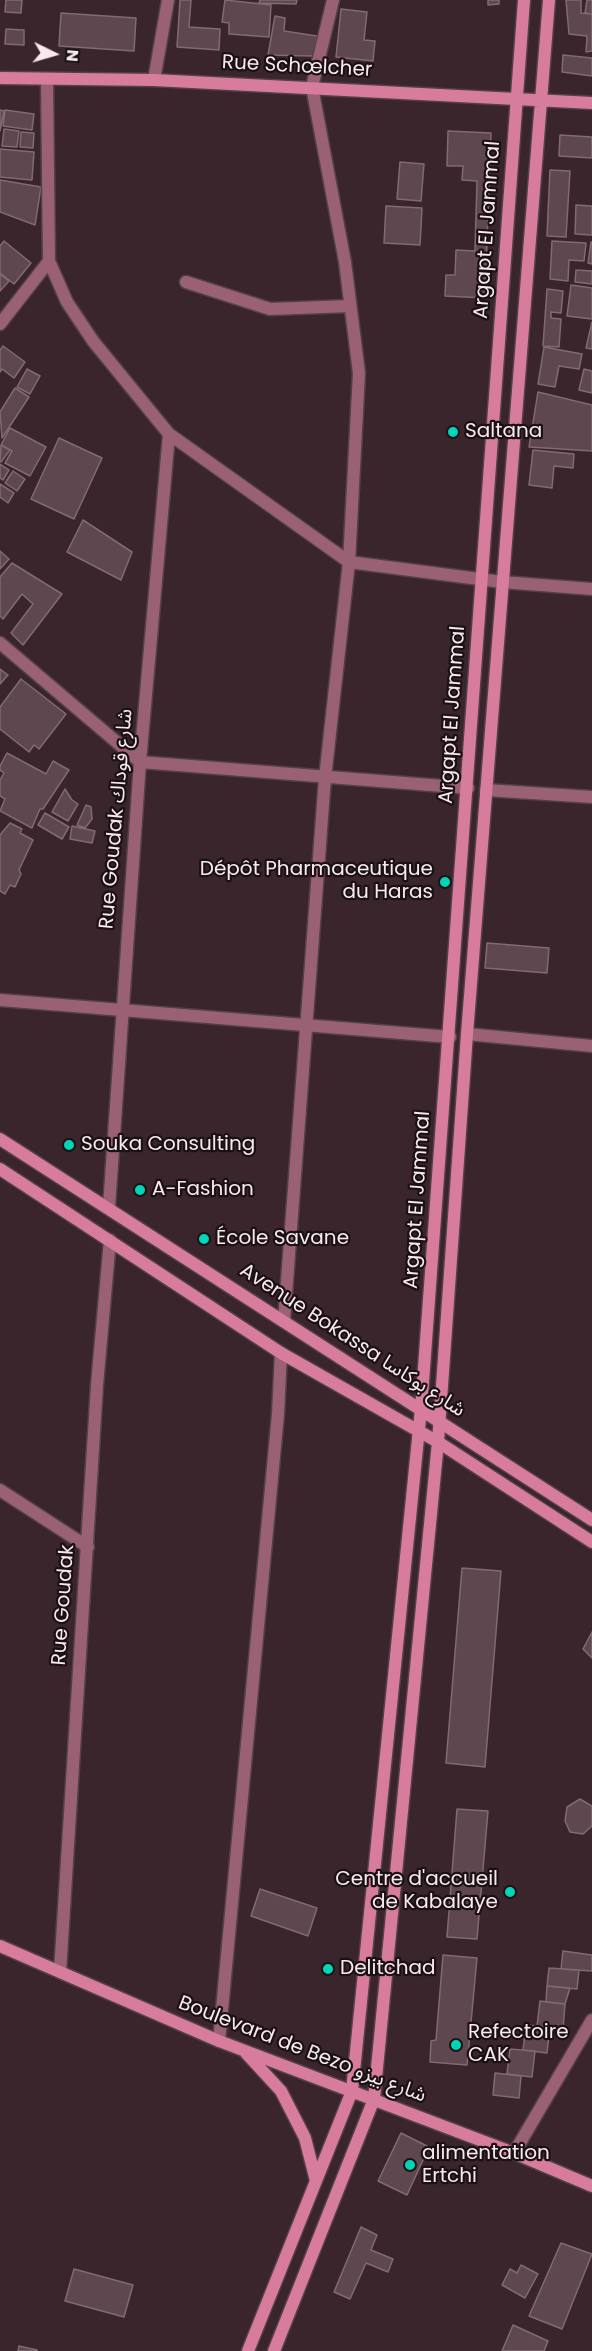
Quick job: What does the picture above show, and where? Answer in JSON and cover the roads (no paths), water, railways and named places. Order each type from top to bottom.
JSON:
[{"type":"street","points":[[154,80],[168,0]]},
{"type":"street","points":[[284,1321],[325,778],[350,562],[359,374],[351,306],[312,87],[333,0]]},
{"type":"street","name":"Argapt El Jammal","points":[[248,2351],[352,2091],[421,1408],[450,1037],[524,0]]},
{"type":"street","name":"Argapt El Jammal","points":[[274,2351],[374,2099],[440,1420],[467,1034],[549,0]]},
{"type":"street","name":"Rue Schœlcher","points":[[0,78],[154,80],[592,103]]},
{"type":"street","points":[[47,80],[49,261],[67,302],[93,341],[169,434],[350,562],[502,582],[592,589]]},
{"type":"street","points":[[0,324],[49,261]]},
{"type":"street","points":[[186,282],[270,309],[351,306]]},
{"type":"street","name":"Rue Goudak شارع قوداك","points":[[109,1207],[140,762],[169,434]]},
{"type":"street","points":[[0,643],[140,762],[468,788]]},
{"type":"street","points":[[486,790],[592,797]]},
{"type":"street","points":[[0,1000],[450,1037]]},
{"type":"street","points":[[467,1034],[592,1046]]},
{"type":"street","name":"Avenue Bokassa شارع بوكاسا","points":[[0,1139],[440,1420],[592,1520]]},
{"type":"street","name":"Avenue Bokassa شارع بوكاسا","points":[[0,1169],[281,1353],[418,1433],[438,1442],[592,1542]]},
{"type":"street","name":"Rue Goudak","points":[[60,1972],[97,1385],[110,1240]]},
{"type":"street","points":[[219,2041],[276,1437],[281,1353]]},
{"type":"street","points":[[0,1490],[88,1547]]},
{"type":"street","name":"Boulevard de Bezo شارع بيزو","points":[[0,1946],[219,2041],[514,2153],[592,2186]]},
{"type":"street","points":[[514,2153],[592,2020]]},
{"type":"street","points":[[243,2050],[281,2091],[305,2138],[316,2181]]},
{"type":"place","name":"Saltana","points":[[453,432]]},
{"type":"place","name":"Dépôt Pharmaceutique du Haras","points":[[445,882]]},
{"type":"place","name":"Souka Consulting","points":[[69,1145]]},
{"type":"place","name":"A-Fashion","points":[[140,1190]]},
{"type":"place","name":"École Savane","points":[[204,1239]]},
{"type":"place","name":"Centre d'accueil de Kabalaye","points":[[510,1892]]},
{"type":"place","name":"Delitchad","points":[[328,1969]]},
{"type":"place","name":"Refectoire CAK","points":[[456,2045]]},
{"type":"place","name":"alimentation Ertchi","points":[[410,2165]]}]
